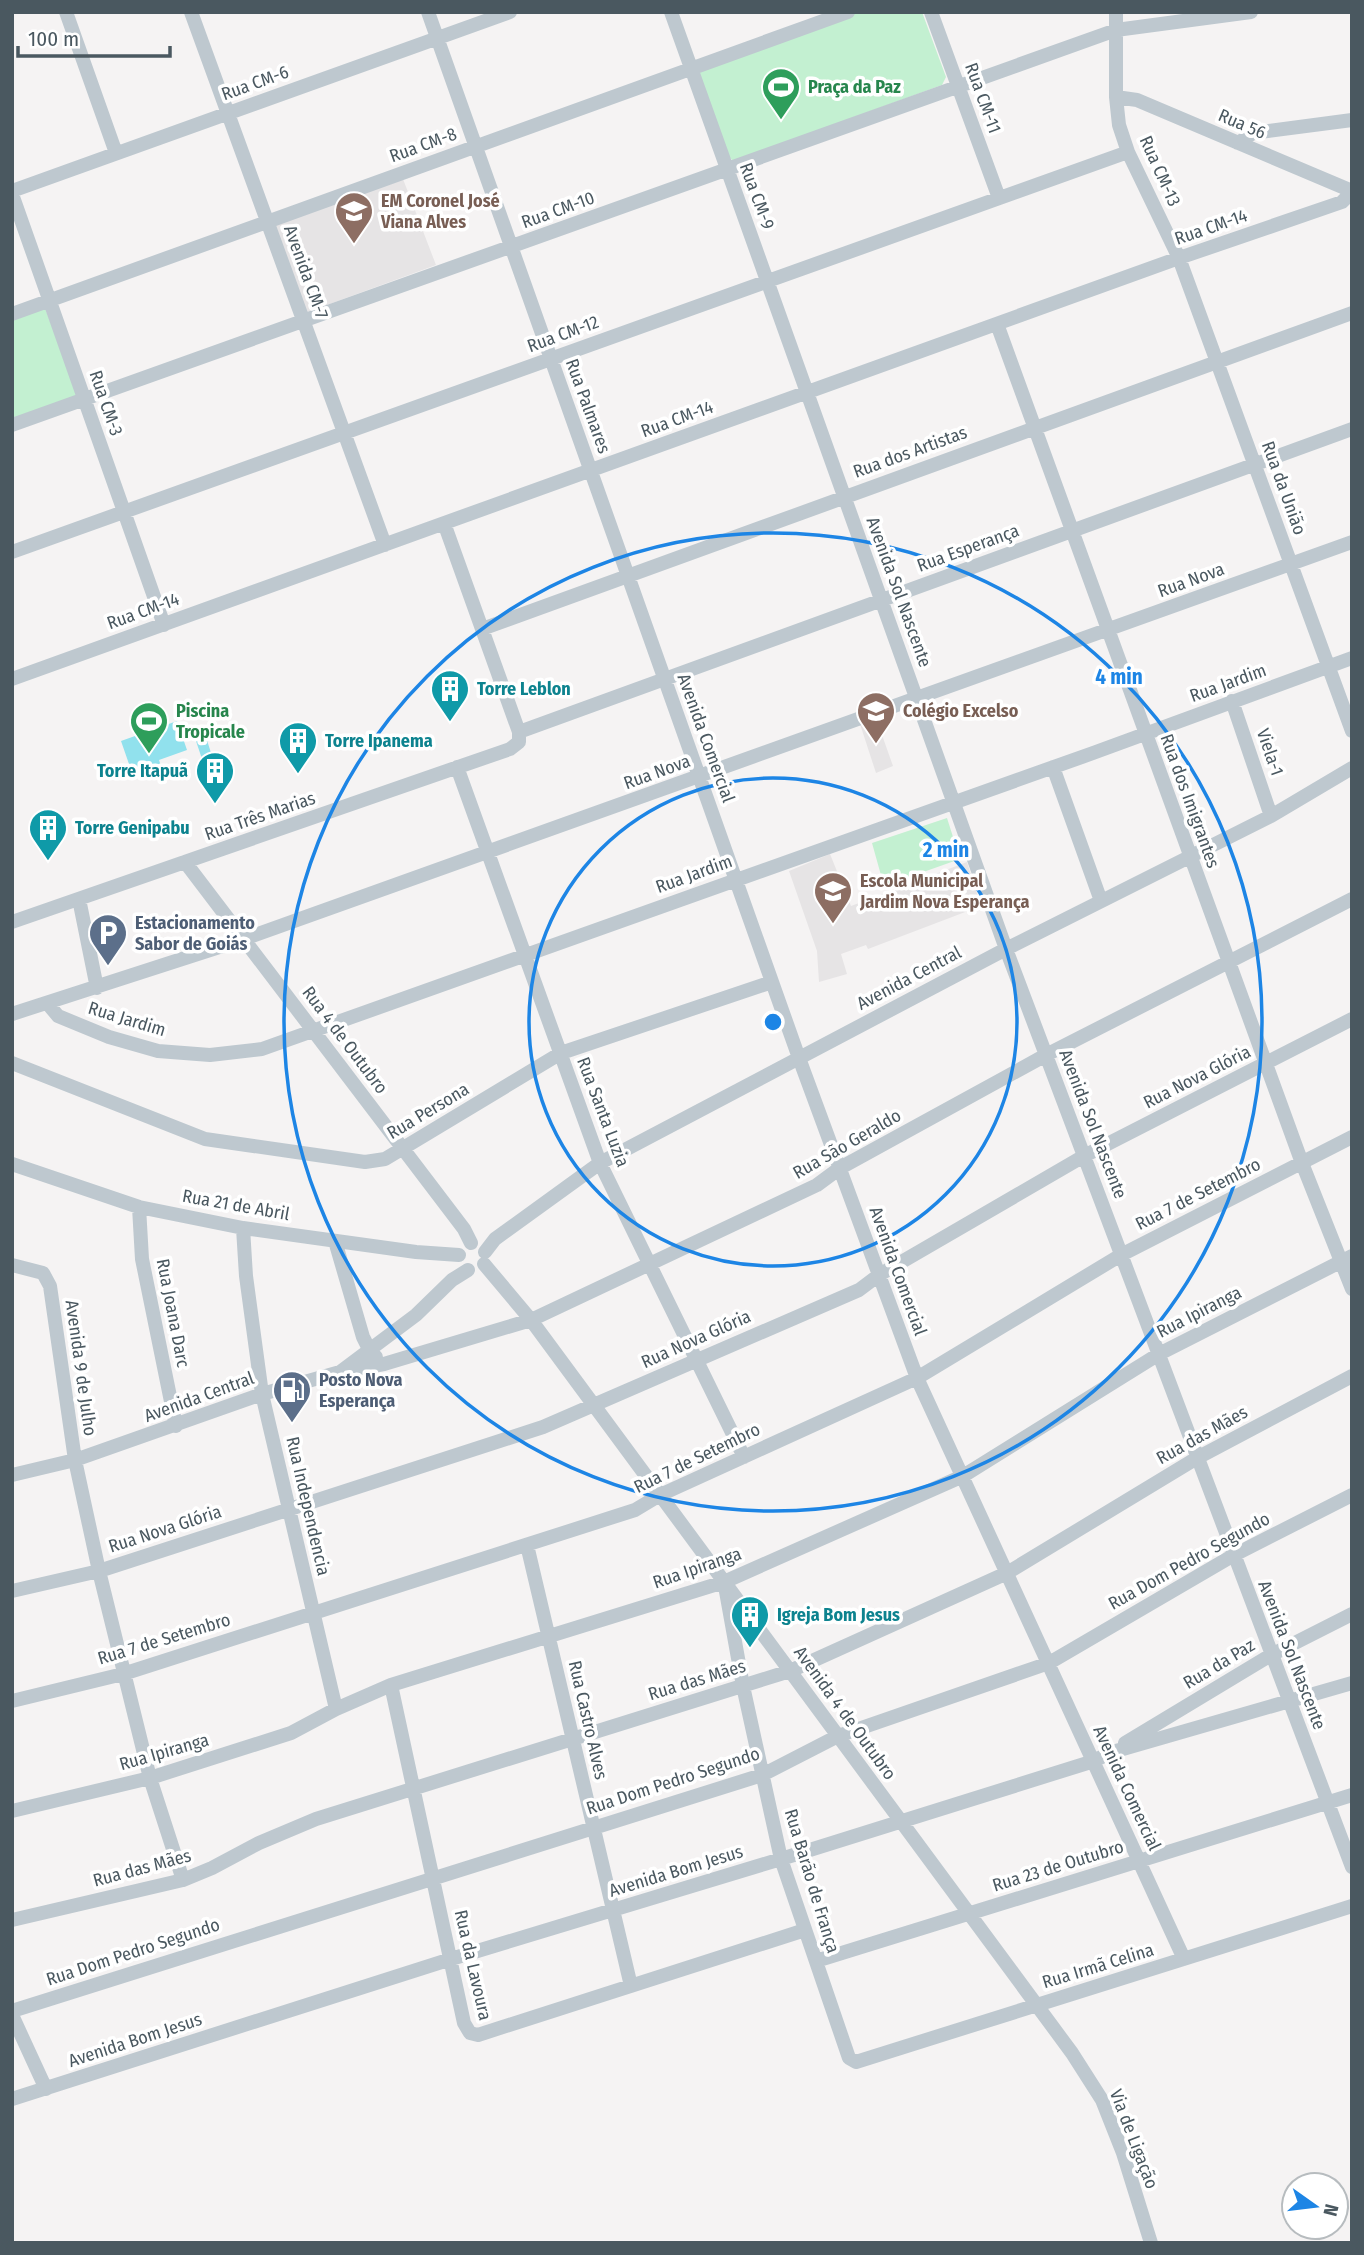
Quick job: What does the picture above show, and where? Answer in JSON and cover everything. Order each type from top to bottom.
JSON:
[{"type":"street","points":[[66,12],[116,153]]},
{"type":"street","name":"Avenida CM-7","points":[[191,12],[385,545]]},
{"type":"street","name":"Rua Palmares","points":[[428,12],[628,575]]},
{"type":"street","name":"Rua CM-6","points":[[12,192],[510,12]]},
{"type":"street","name":"Rua CM-9","points":[[671,12],[807,393]]},
{"type":"street","name":"Rua CM-8","points":[[12,314],[848,12]]},
{"type":"street","name":"Rua CM-11","points":[[932,12],[999,198]]},
{"type":"street","name":"Rua CM-13","points":[[1116,12],[1116,97],[1119,125],[1128,152],[1179,258]]},
{"type":"street","name":"Rua CM-10","points":[[12,425],[1116,30],[1251,12]]},
{"type":"street","name":"Rua 56","points":[[1116,97],[1137,100],[1352,192]]},
{"type":"street","points":[[1238,143],[1253,133],[1352,120]]},
{"type":"street","name":"Rua CM-12","points":[[12,552],[1128,152]]},
{"type":"street","name":"Rua CM-3","points":[[12,192],[164,625]]},
{"type":"street","name":"Rua CM-14","points":[[12,679],[1179,258],[1342,202],[1352,192]]},
{"type":"street","name":"Rua da União","points":[[1179,258],[1352,731]]},
{"type":"street","name":"Rua dos Artistas","points":[[482,629],[1352,313]]},
{"type":"street","name":"Rua dos Imigrantes","points":[[997,324],[1302,1163],[1346,1258],[1352,1289]]},
{"type":"street","name":"Avenida Sol Nascente","points":[[807,393],[1006,949],[1352,1867]]},
{"type":"street","name":"Rua Esperança","points":[[519,737],[665,679],[1352,429]]},
{"type":"street","points":[[444,523],[519,737]]},
{"type":"street","name":"Rua Nova","points":[[12,1014],[244,939],[1352,542]]},
{"type":"street","name":"Avenida Comercial","points":[[628,575],[799,1058],[917,1378],[1184,1959]]},
{"type":"street","name":"Rua Jardim","points":[[48,1004],[58,1016],[109,1037],[158,1051],[210,1055],[262,1049],[1352,658]]},
{"type":"street","name":"Viela-1","points":[[1232,701],[1271,816]]},
{"type":"street","name":"Rua Três Marias","points":[[12,922],[510,749],[519,737]]},
{"type":"street","points":[[1053,766],[1101,901]]},
{"type":"street","name":"Rua Santa Luzia","points":[[457,768],[600,1163],[744,1457]]},
{"type":"street","name":"Avenida Central","points":[[12,1475],[75,1460],[262,1394],[341,1371],[416,1314],[452,1280],[462,1262],[465,1245],[479,1251],[600,1163],[1006,949],[1271,816],[1352,768]]},
{"type":"street","name":"Rua 4 de Outubro","points":[[185,862],[479,1251]]},
{"type":"street","points":[[79,899],[97,988]]},
{"type":"street","name":"Rua São Geraldo","points":[[341,1371],[384,1364],[531,1320],[817,1185],[840,1168],[1046,1055],[1352,899]]},
{"type":"street","name":"Rua Persona","points":[[12,1063],[205,1139],[365,1161],[385,1159],[561,1054],[772,982]]},
{"type":"street","name":"Rua Nova Glória","points":[[12,1591],[99,1571],[543,1427],[594,1406],[696,1359],[859,1290],[879,1275],[1084,1156],[1352,1019]]},
{"type":"street","name":"Rua 7 de Setembro","points":[[12,1701],[123,1674],[635,1510],[660,1495],[917,1378],[1121,1255],[1352,1137]]},
{"type":"street","name":"Rua 21 de Abril","points":[[12,1164],[139,1207],[243,1228],[416,1252],[462,1262]]},
{"type":"street","name":"Rua Joana Darc","points":[[139,1207],[142,1259],[176,1426]]},
{"type":"street","name":"Rua Independencia","points":[[243,1228],[246,1276],[262,1394],[336,1709]]},
{"type":"street","points":[[335,1241],[363,1336],[370,1351],[384,1364]]},
{"type":"street","points":[[462,1262],[477,1269],[479,1251]]},
{"type":"street","name":"Avenida 4 de Outubro","points":[[479,1251],[1072,2053]]},
{"type":"street","name":"Rua Ipiranga","points":[[12,1811],[150,1778],[291,1734],[336,1709],[391,1685],[724,1582],[963,1476],[1159,1354],[1346,1258]]},
{"type":"street","name":"Avenida 9 de Julho","points":[[12,1265],[43,1273],[50,1286],[75,1460],[99,1571],[150,1778],[183,1880]]},
{"type":"street","name":"Rua das Mães","points":[[12,1920],[183,1880],[316,1819],[790,1671],[1007,1573],[1198,1458],[1352,1376]]},
{"type":"street","name":"Rua Dom Pedro Segundo","points":[[12,2013],[433,1877],[762,1775],[838,1736],[1049,1663],[1234,1555],[1352,1495]]},
{"type":"street","name":"Rua Castro Alves","points":[[527,1545],[631,1986]]},
{"type":"street","name":"Rua Barão de França","points":[[724,1582],[743,1686],[781,1859],[849,2058],[856,2062]]},
{"type":"street","name":"Rua da Paz","points":[[1156,1732],[1271,1655],[1352,1614]]},
{"type":"street","name":"Avenida Bom Jesus","points":[[12,2099],[451,1959],[1094,1761],[1156,1732],[1290,1702],[1352,1683]]},
{"type":"street","name":"Rua da Lavoura","points":[[391,1685],[464,2023],[470,2033],[478,2035],[806,1930]]},
{"type":"street","name":"Rua 23 de Outubro","points":[[816,1961],[1352,1796]]},
{"type":"street","name":"Rua Irmã Celina","points":[[856,2062],[1352,1906]]},
{"type":"street","points":[[12,2013],[46,2089]]},
{"type":"street","name":"Via de Ligação","points":[[1072,2053],[1102,2101],[1123,2153],[1151,2243]]},
{"type":"shaded area","name":"EM Coronel José Viana Alves","points":[[403,179],[436,265],[305,313],[274,225]]},
{"type":"shaded area","name":"Colégio Excelso","points":[[876,718],[893,766],[876,773],[860,724]]},
{"type":"shaded area","points":[[830,854],[851,906],[967,862],[981,906],[868,949],[866,945],[841,954],[847,974],[819,982],[817,951],[789,871]]},
{"type":"green space","name":"Praça da Paz","points":[[859,12],[922,12],[946,77],[942,85],[732,160],[728,156],[699,73],[701,70]]},
{"type":"green space","points":[[45,308],[78,395],[12,421],[12,320]]},
{"type":"green space","points":[[947,818],[960,859],[884,886],[872,843]]},
{"type":"water","name":"Piscina Tropicale","points":[[177,721],[187,750],[159,760],[161,766],[125,779],[121,767],[129,764],[121,741]]},
{"type":"water","name":"Piscina Tropicale","points":[[205,734],[212,756],[202,759],[195,738]]},
{"type":"place","name":"Praça da Paz","points":[[781,121]]},
{"type":"place","name":"EM Coronel José Viana Alves","points":[[354,245]]},
{"type":"place","name":"Torre Leblon","points":[[450,723]]},
{"type":"place","name":"Colégio Excelso","points":[[876,745]]},
{"type":"place","name":"Piscina Tropicale","points":[[149,755]]},
{"type":"place","name":"Torre Ipanema","points":[[298,775]]},
{"type":"place","name":"Torre Itapuã","points":[[215,805]]},
{"type":"place","name":"Torre Genipabu","points":[[48,862]]},
{"type":"place","name":"Escola Municipal Jardim Nova Esperança","points":[[833,925]]},
{"type":"place","name":"Estacionamento Sabor de Goiás","points":[[108,967]]},
{"type":"place","name":"Posto Nova Esperança","points":[[292,1424]]},
{"type":"place","name":"Igreja Bom Jesus","points":[[750,1649]]}]
